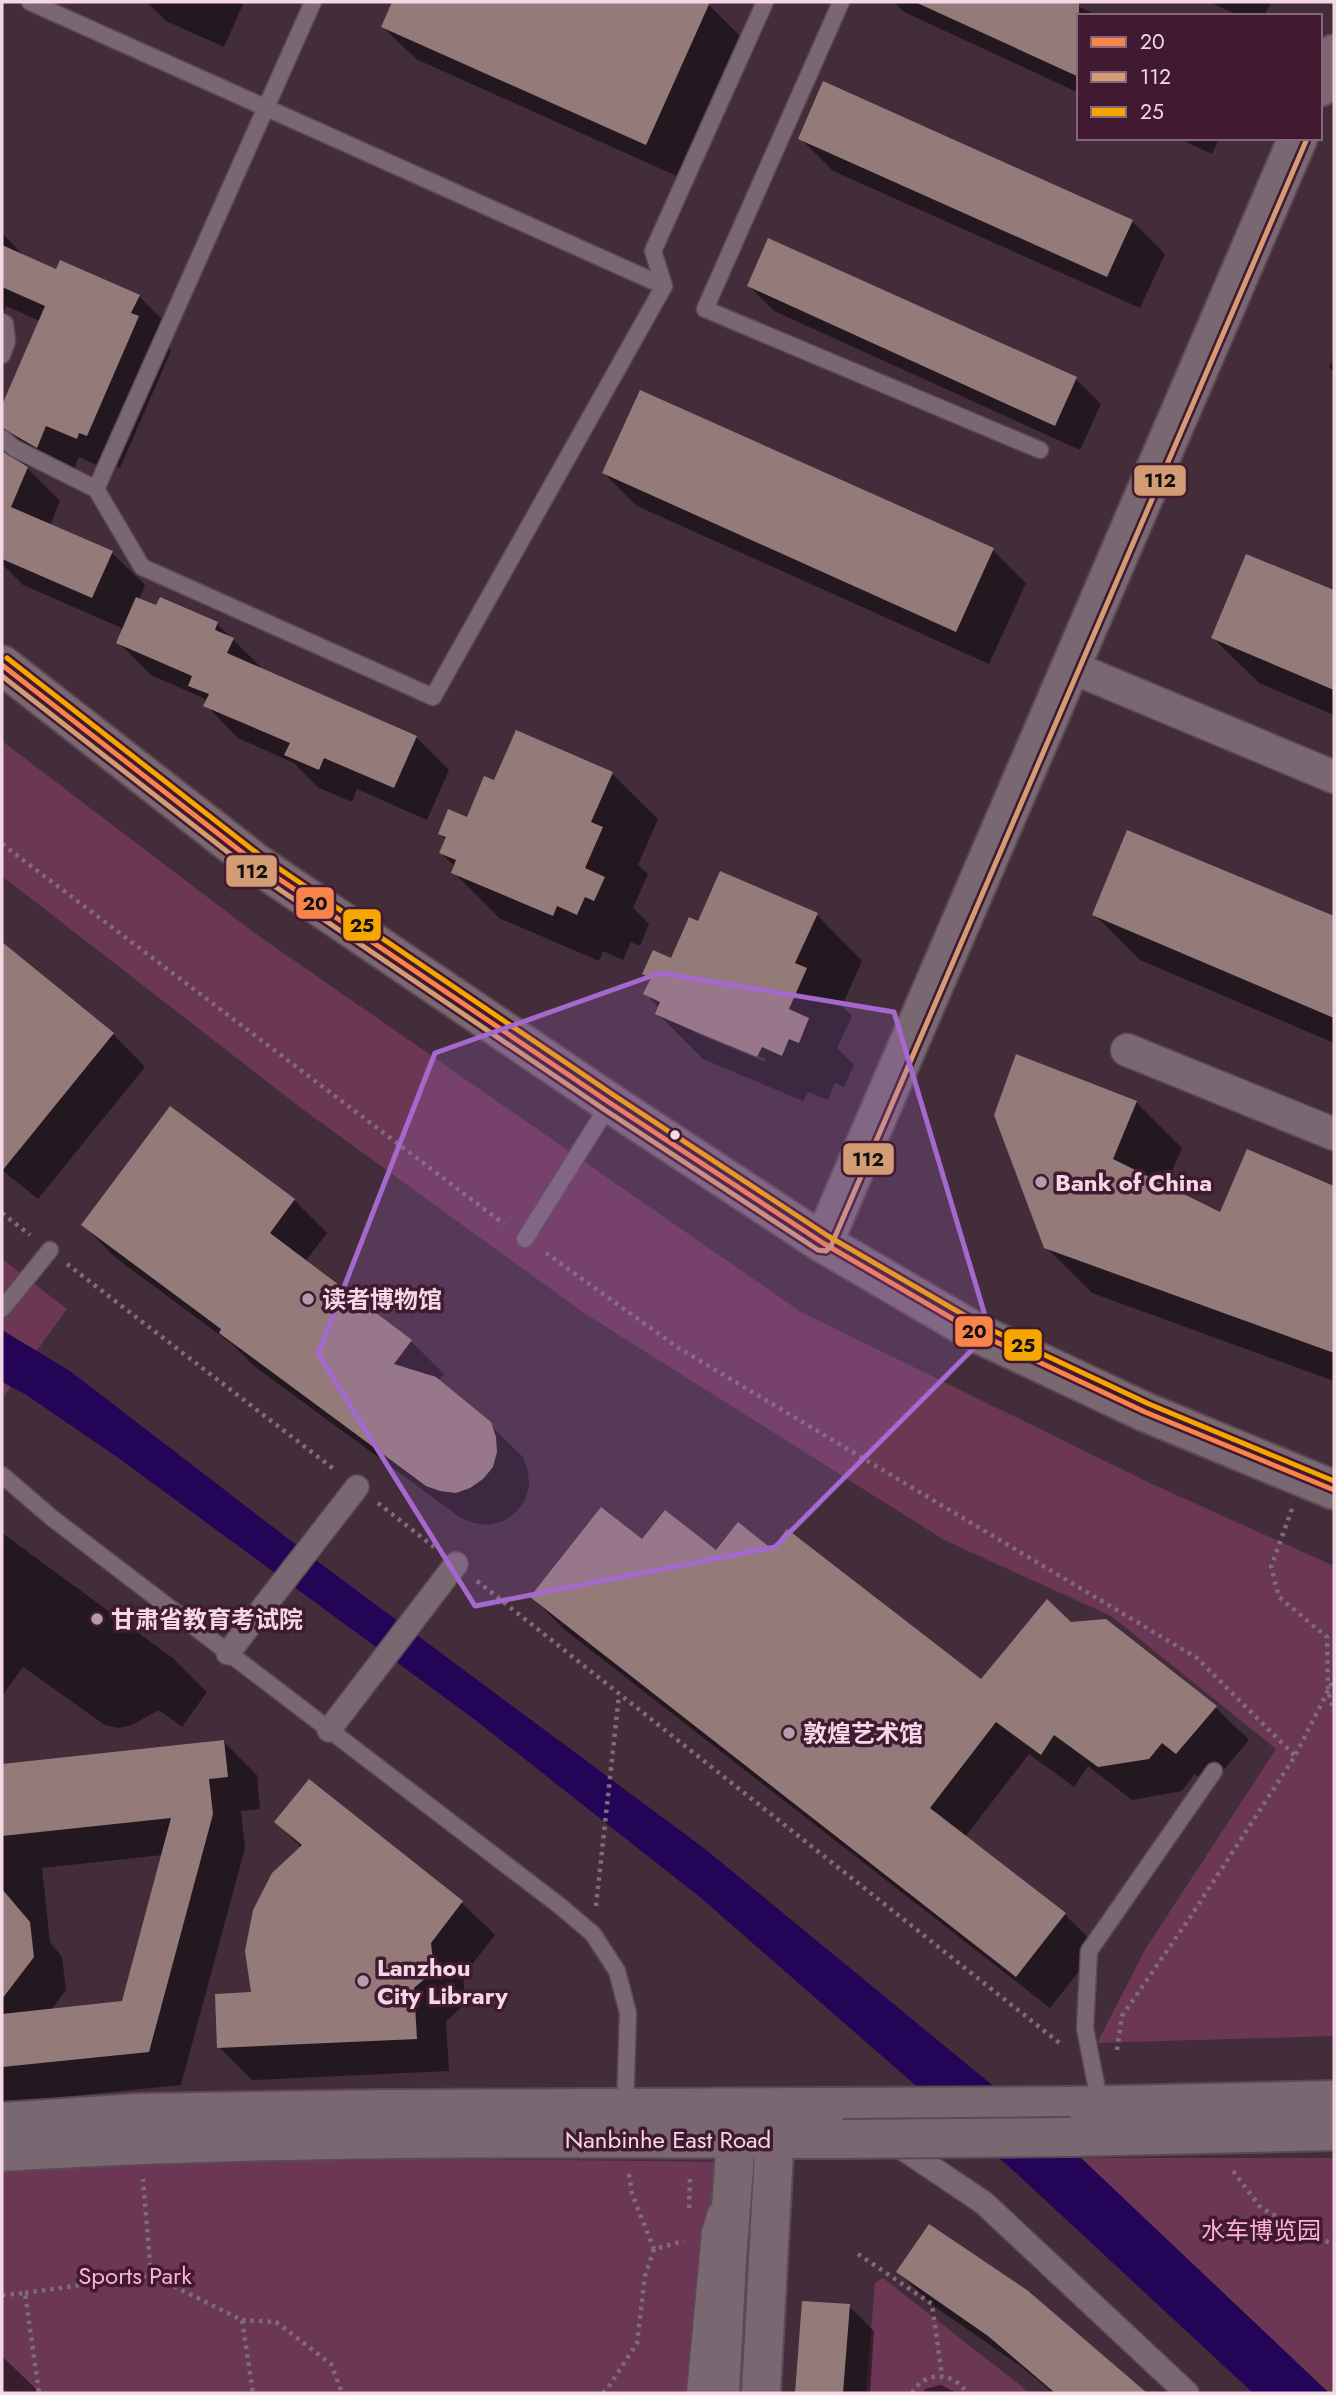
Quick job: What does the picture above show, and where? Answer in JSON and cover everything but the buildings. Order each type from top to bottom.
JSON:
[{"type":"main road","points":[[1322,82],[1334,54]]},
{"type":"main road","points":[[823,1243],[1297,140]]},
{"type":"main road","points":[[2,665],[257,864],[610,1103],[823,1243],[977,1333],[1145,1412],[1319,1483]]},
{"type":"main road","name":"Nanbinhe East Road","points":[[2,2152],[625,2124],[843,2123],[1084,2105],[1334,2100]]},
{"type":"main road","name":"Nanbinhe East Road","points":[[1084,2105],[1220,2132],[1334,2131]]},
{"type":"main road","name":"Nanbinhe East Road","points":[[2,2122],[152,2113],[385,2109],[625,2124]]},
{"type":"main road","points":[[712,2389],[727,2260],[738,2123]]},
{"type":"main road","points":[[762,2389],[776,2123]]},
{"type":"street","points":[[1071,667],[1334,777]]},
{"type":"street","points":[[1127,1050],[1334,1134]]},
{"type":"street","points":[[228,1653],[357,1487]]},
{"type":"street","points":[[329,1730],[456,1564]]},
{"type":"street","points":[[843,2123],[984,2203],[1187,2393]]},
{"type":"lane","points":[[30,2],[664,286]]},
{"type":"lane","points":[[96,489],[313,2]]},
{"type":"lane","points":[[2,438],[13,448],[96,489],[142,567],[433,697],[664,286],[653,251],[765,2]]},
{"type":"lane","points":[[841,2],[705,309],[1040,450]]},
{"type":"lane","points":[[2,322],[5,324],[7,341],[2,355]]},
{"type":"lane","points":[[525,1239],[610,1103]]},
{"type":"lane","points":[[6,1303],[50,1250]]},
{"type":"lane","points":[[2,1475],[52,1518],[593,1934],[617,1971],[628,2013],[625,2124]]},
{"type":"lane","points":[[1084,2105],[1089,1951],[1214,1771]]},
{"type":"path","points":[[2,844],[525,1239],[677,1347],[1198,1658],[1295,1756]]},
{"type":"path","points":[[2,1213],[620,1694],[1084,2105],[1116,2055],[1122,2016],[1295,1756],[1334,1679]]},
{"type":"path","points":[[1319,1483],[1271,1567],[1279,1597],[1327,1637],[1328,1691],[1334,1711]]},
{"type":"path","points":[[598,1895],[620,1694]]},
{"type":"path","points":[[603,2393],[636,2343],[645,2276],[654,2249],[632,2194],[625,2124]]},
{"type":"path","points":[[1220,2132],[1233,2172],[1261,2208],[1315,2237],[1334,2244]]},
{"type":"path","points":[[140,2144],[151,2275]]},
{"type":"path","points":[[654,2249],[688,2240]]},
{"type":"path","points":[[858,2254],[932,2304],[942,2376]]},
{"type":"path","points":[[2,2295],[151,2275],[242,2320],[276,2322],[331,2364],[342,2393]]},
{"type":"path","points":[[25,2293],[39,2393]]},
{"type":"path","points":[[242,2320],[253,2393]]},
{"type":"path","points":[[912,2393],[922,2381],[942,2376],[960,2383],[967,2393]]},
{"type":"highlighted area","points":[[660,973],[894,1012],[990,1332],[775,1547],[475,1606],[318,1354],[435,1053]]},
{"type":"green space","points":[[2,741],[256,934],[801,1312],[1152,1484],[1334,1566],[1334,2036],[1097,2043],[1146,1948],[1276,1749],[1111,1616],[944,1540],[584,1313],[301,1108],[2,876]]},
{"type":"green space","points":[[2,1259],[67,1309],[2,1399]]},
{"type":"green space","name":"Sports Park","points":[[69,2155],[740,2162],[717,2393],[2,2393],[2,2164]]},
{"type":"green space","name":"水车博览园","points":[[1081,2158],[1334,2158],[1334,2393],[1329,2393]]},
{"type":"green space","points":[[883,2278],[1030,2393],[866,2393],[875,2283]]},
{"type":"shaded area","points":[[2,1330],[70,1371],[321,1564],[705,1849],[1081,2158],[1329,2393],[1253,2393],[1016,2173],[701,1898],[474,1719],[117,1457],[25,1394],[2,1382]]},
{"type":"transit line","name":"112","points":[[2,676],[252,871],[605,1110],[818,1250],[826,1251],[831,1246],[1306,141]]},
{"type":"transit line","name":"25","points":[[7,658],[262,857],[615,1096],[828,1236],[981,1325],[1149,1404],[1334,1481]]},
{"type":"transit line","name":"20","points":[[2,665],[257,864],[610,1103],[823,1243],[977,1333],[1145,1412],[1334,1490]]},
{"type":"place","name":"Bank of China","points":[[1041,1182]]},
{"type":"place","name":"读者博物馆","points":[[308,1299]]},
{"type":"place","name":"甘肃省教育考试院","points":[[97,1619]]},
{"type":"place","name":"敦煌艺术馆","points":[[789,1733]]},
{"type":"place","name":"Lanzhou City Library","points":[[363,1981]]}]
